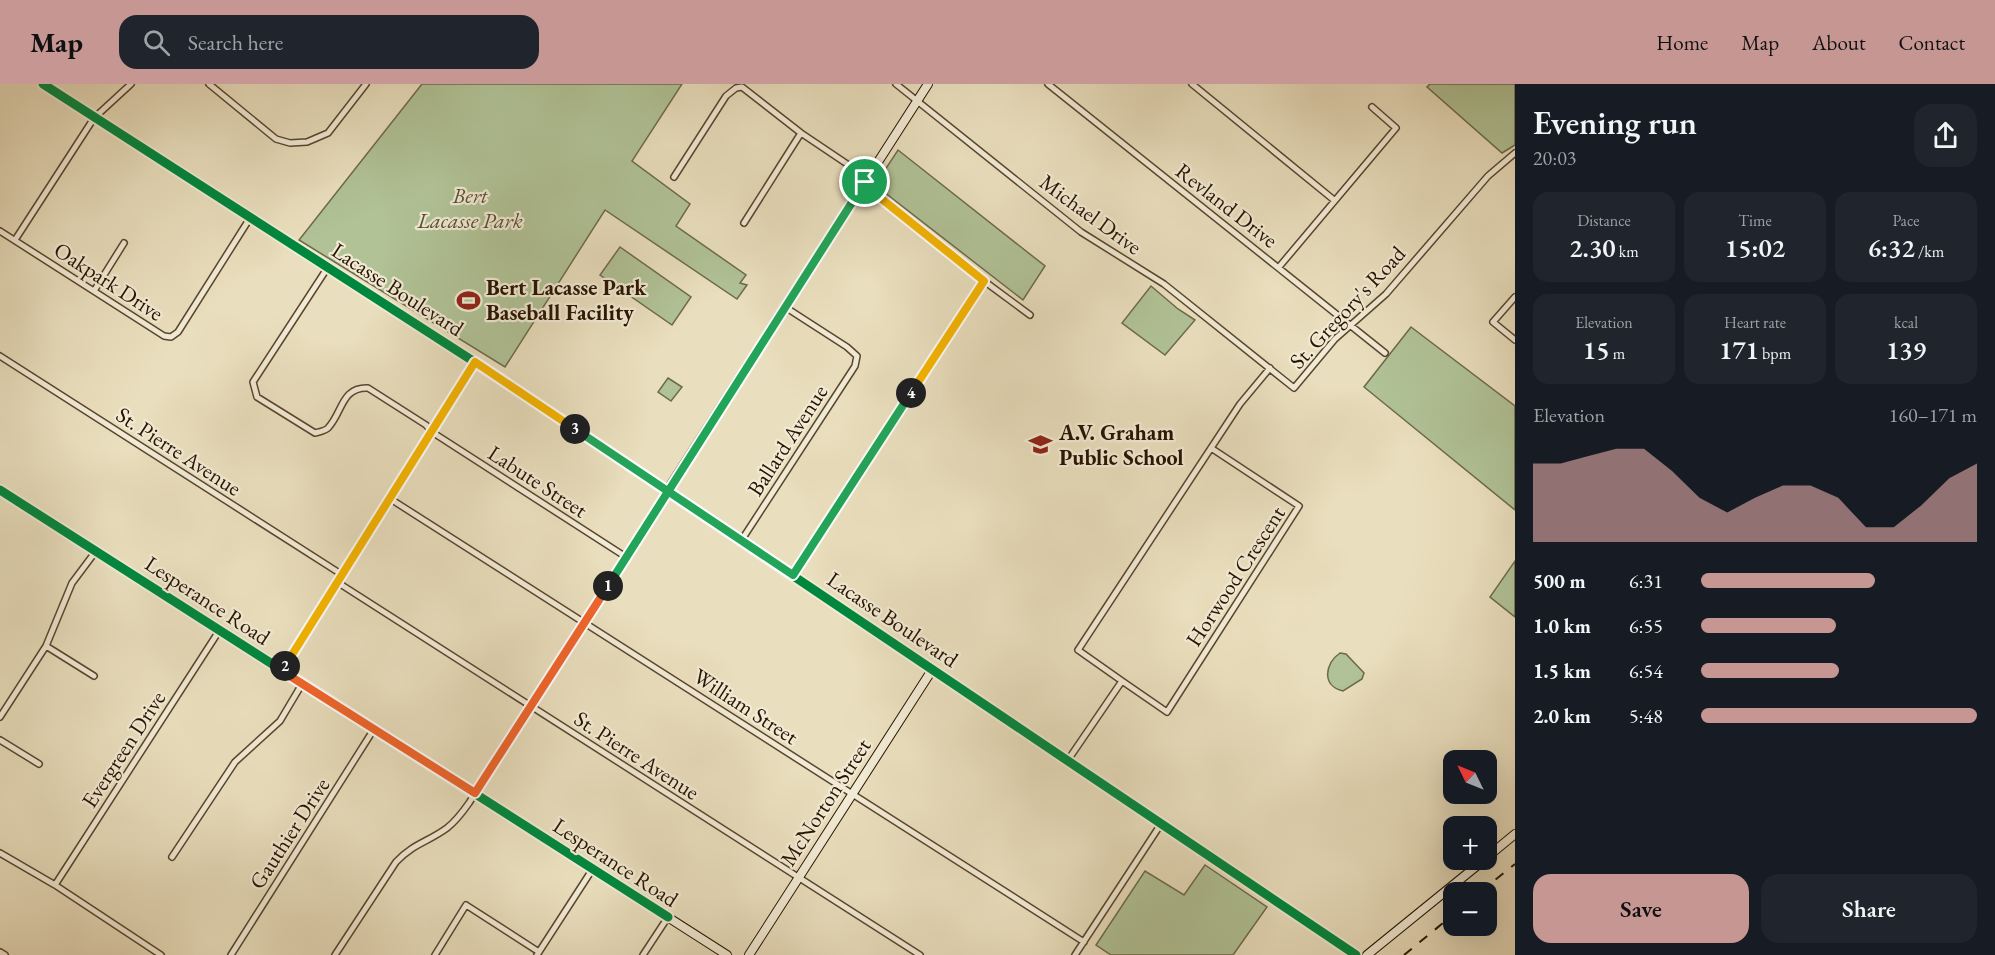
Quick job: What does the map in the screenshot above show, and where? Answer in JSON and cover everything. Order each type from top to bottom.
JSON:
[{"type":"street","name":"Lacasse Boulevard","points":[[43,84],[475,362],[1356,955]]},
{"type":"street","points":[[15,240],[94,118],[131,84]]},
{"type":"street","points":[[209,84],[276,139],[290,143],[307,142],[328,134],[366,84]]},
{"type":"street","name":"Michael Drive","points":[[896,84],[1081,232],[1164,284],[1270,368]]},
{"type":"street","points":[[335,955],[396,862],[408,850],[447,828],[458,819],[928,84]]},
{"type":"street","name":"Revland Drive","points":[[1048,84],[1385,353]]},
{"type":"street","points":[[1192,84],[1334,200]]},
{"type":"street","points":[[674,177],[726,96],[736,88],[742,87],[801,133],[859,172],[873,192],[1030,315]]},
{"type":"street","points":[[1279,267],[1396,128],[1372,107]]},
{"type":"street","points":[[744,223],[801,133]]},
{"type":"street","name":"St. Gregory's Road","points":[[1211,448],[1240,404],[1270,368],[1294,388],[1350,324],[1386,294],[1488,176],[1515,153]]},
{"type":"street","name":"Oakpark Drive","points":[[0,231],[164,336],[171,337],[178,332],[250,218]]},
{"type":"street","points":[[94,291],[124,243]]},
{"type":"street","name":"Labute Street","points":[[328,267],[253,382],[257,398],[315,433],[327,429],[349,394],[357,388],[368,388],[626,557]]},
{"type":"street","points":[[793,575],[984,281]]},
{"type":"street","points":[[1515,297],[1493,322],[1515,340]]},
{"type":"street","name":"Ballard Avenue","points":[[741,541],[855,366],[856,356],[847,347],[785,307]]},
{"type":"street","name":"St. Pierre Avenue","points":[[0,356],[341,574]]},
{"type":"street","points":[[282,671],[475,362]]},
{"type":"street","name":"Horwood Crescent","points":[[1211,448],[1299,506],[1167,712],[1122,681],[1078,650],[1211,448]]},
{"type":"street","name":"Lesperance Road","points":[[0,490],[727,955]]},
{"type":"street","name":"William Street","points":[[389,498],[1084,942]]},
{"type":"street","points":[[0,717],[46,646],[72,583],[96,551]]},
{"type":"street","name":"St. Pierre Avenue","points":[[337,582],[920,955]]},
{"type":"street","name":"Evergreen Drive","points":[[55,885],[219,631]]},
{"type":"street","points":[[46,646],[94,676]]},
{"type":"street","name":"McNorton Street","points":[[749,955],[932,670]]},
{"type":"street","points":[[1068,760],[1122,681]]},
{"type":"street","points":[[172,857],[235,762],[280,721],[302,684]]},
{"type":"street","name":"Gauthier Drive","points":[[231,955],[374,729]]},
{"type":"street","points":[[0,740],[39,764]]},
{"type":"street","points":[[1076,955],[1161,824]]},
{"type":"street","points":[[1497,849],[1515,834]]},
{"type":"street","points":[[0,853],[55,885],[161,955]]},
{"type":"street","points":[[435,955],[466,905],[538,953],[592,870]]},
{"type":"street","points":[[1367,955],[1471,870]]},
{"type":"street","points":[[643,955],[668,916]]},
{"type":"street","points":[[0,952],[5,955]]},
{"type":"green space","name":"Bert Lacasse Park","points":[[422,84],[682,84],[632,161],[690,204],[676,226],[746,275],[740,283],[747,285],[737,299],[605,210],[505,367],[299,240]]},
{"type":"green space","points":[[1430,84],[1515,84],[1515,145],[1502,153],[1427,87]]},
{"type":"green space","points":[[898,150],[1045,266],[1023,300],[875,185]]},
{"type":"green space","points":[[620,247],[691,297],[672,325],[600,275]]},
{"type":"green space","points":[[1151,286],[1195,320],[1165,355],[1122,323]]},
{"type":"green space","points":[[1411,327],[1515,406],[1515,510],[1364,387]]},
{"type":"green space","points":[[668,378],[682,387],[671,401],[658,392]]},
{"type":"green space","points":[[1515,561],[1515,617],[1490,597]]},
{"type":"green space","points":[[1340,653],[1346,654],[1364,673],[1362,679],[1343,691],[1331,684],[1328,679],[1331,662]]},
{"type":"green space","points":[[1205,865],[1267,907],[1233,955],[1111,955],[1096,945],[1145,871],[1184,895]]},
{"type":"railway","points":[[1492,882],[1515,864]]},
{"type":"railway","points":[[1404,955],[1443,923]]},
{"type":"cycle path","points":[[43,84],[501,379],[1356,955]]},
{"type":"cycle path","points":[[0,490],[668,917]]},
{"type":"place","name":"Bert Lacasse Park Baseball Facility","points":[[468,300]]},
{"type":"place","name":"A.V. Graham Public School","points":[[1041,445]]},
{"type":"route","points":[[865,182],[667,491],[590,615],[475,793],[282,671],[475,362],[521,392],[661,487],[667,491],[675,496],[741,541],[793,575],[984,281],[870,190],[865,182]]}]
